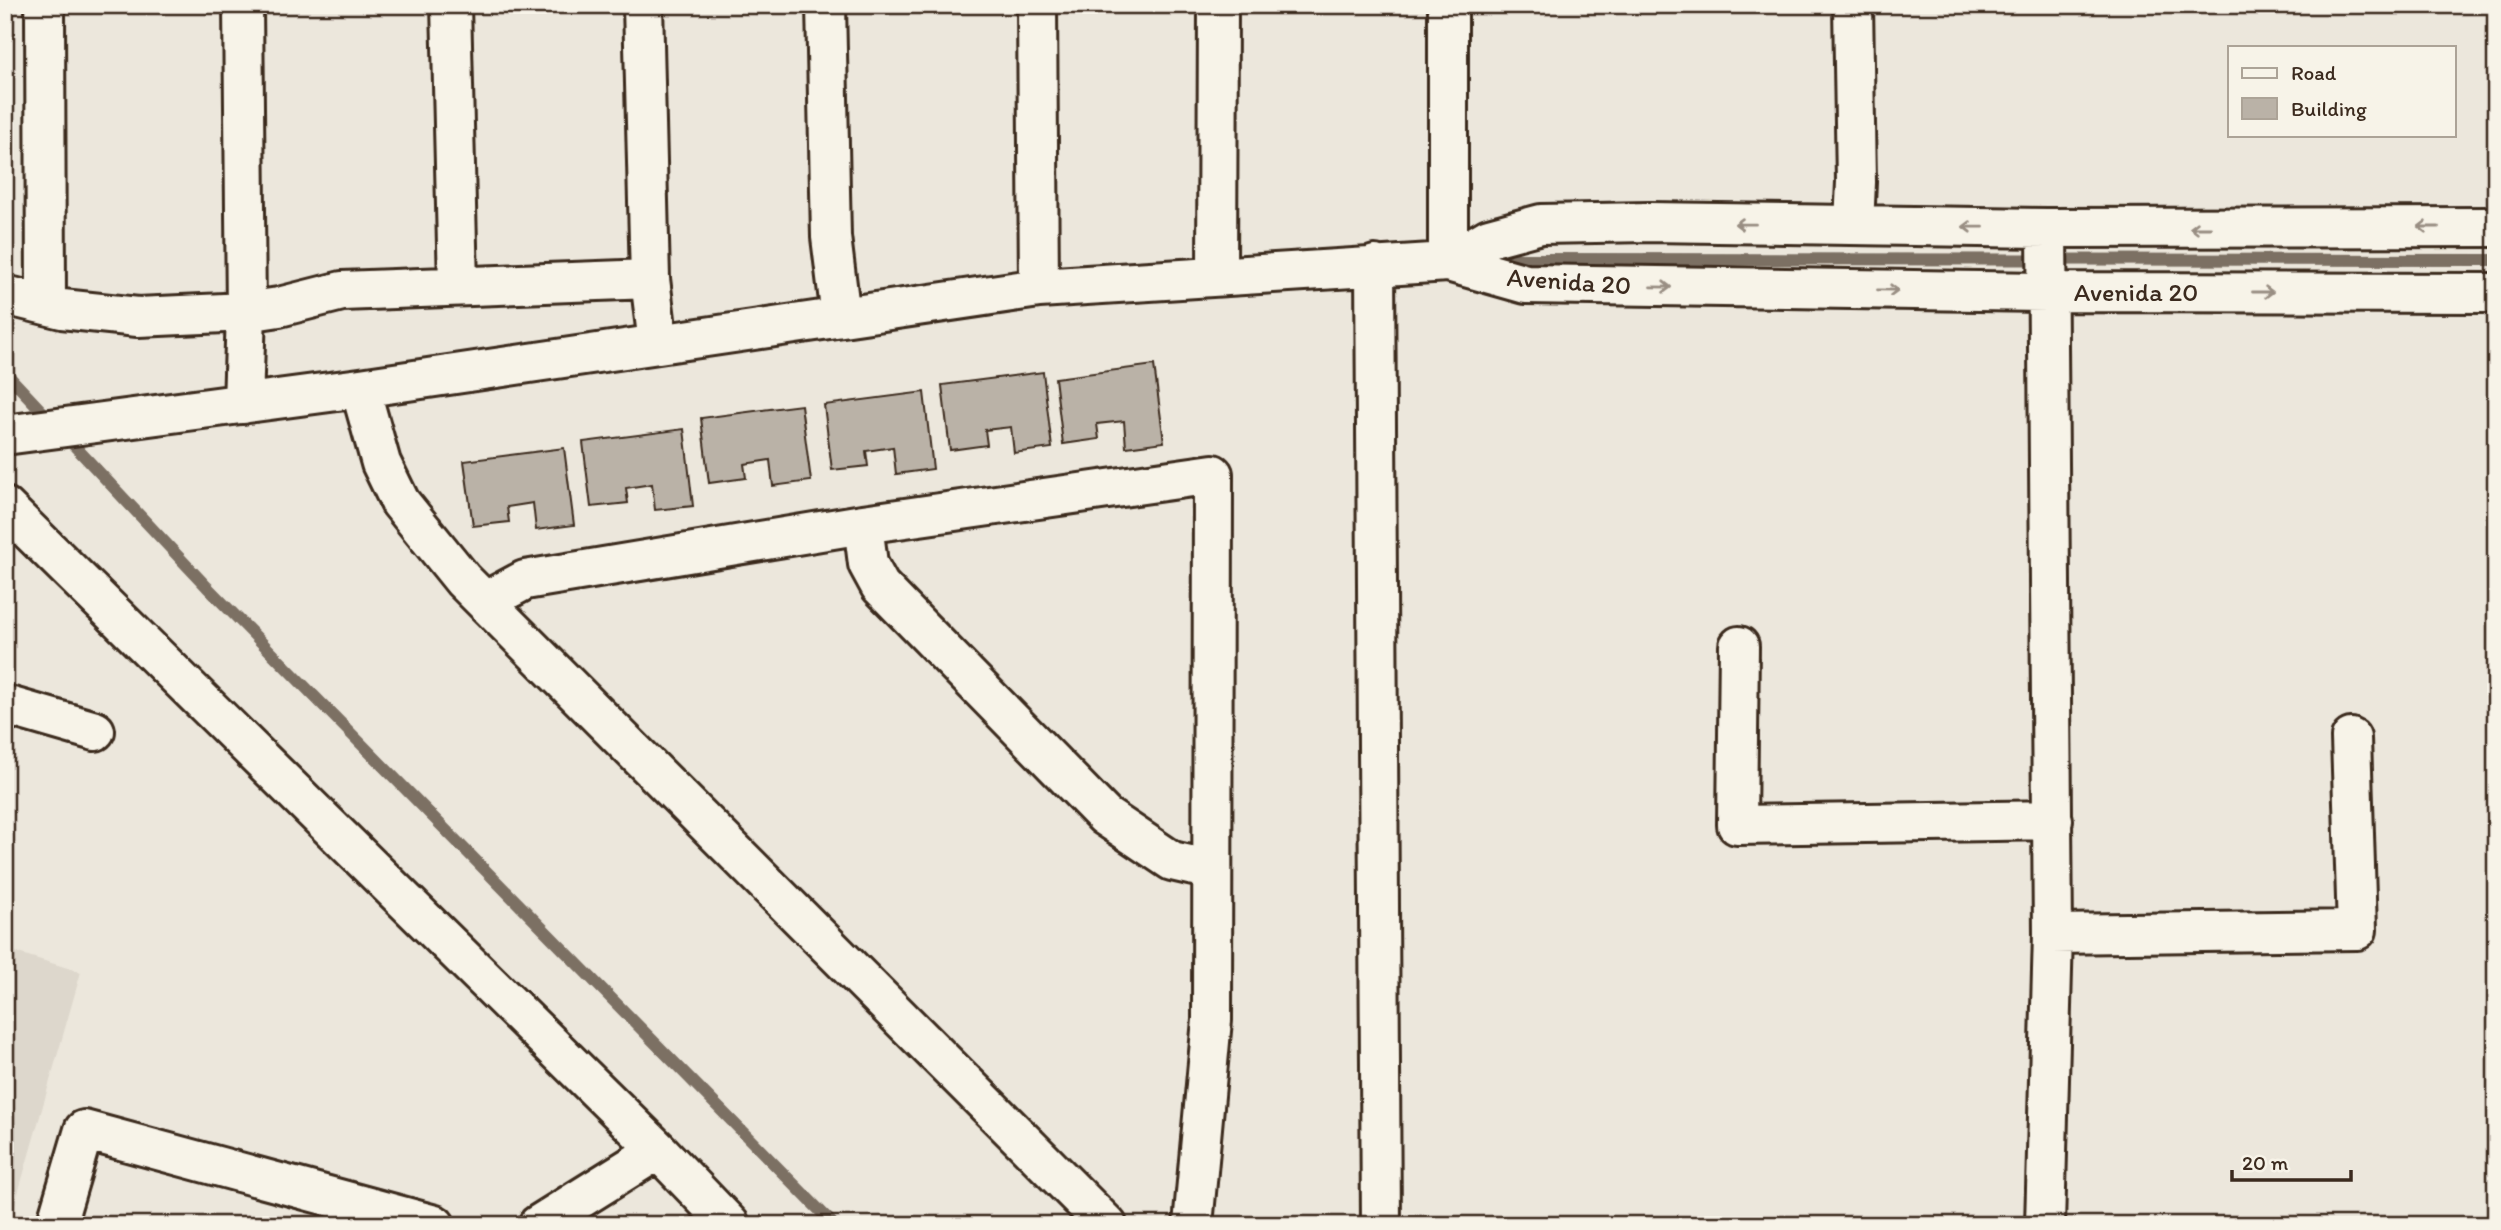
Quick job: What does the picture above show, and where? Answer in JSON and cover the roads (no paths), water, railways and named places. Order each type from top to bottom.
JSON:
[{"type":"street","points":[[45,5],[46,305]]},
{"type":"street","points":[[243,5],[246,312],[243,404]]},
{"type":"street","points":[[451,5],[458,285]]},
{"type":"street","points":[[643,5],[650,279],[658,344]]},
{"type":"street","points":[[825,5],[831,237],[841,317]]},
{"type":"street","points":[[1037,5],[1039,288]]},
{"type":"street","points":[[1217,276],[1218,5]]},
{"type":"street","points":[[5,435],[360,388],[1039,288],[1448,262],[1448,5]]},
{"type":"street","points":[[1853,5],[1856,182],[1854,225]]},
{"type":"street","name":"Avenida 20","points":[[1448,262],[1489,238],[1541,224],[1649,222],[2047,228],[2496,227]]},
{"type":"street","points":[[2045,1225],[2053,934],[2047,228]]},
{"type":"street","name":"Avenida 20","points":[[1448,262],[1526,284],[2048,292],[2496,293]]},
{"type":"street","points":[[1375,265],[1381,1225]]},
{"type":"street","points":[[5,295],[46,305],[138,317],[246,312],[279,307],[342,291],[650,279]]},
{"type":"street","points":[[360,388],[381,463],[401,502],[463,580],[1107,1225]]},
{"type":"street","points":[[488,605],[497,595],[525,580],[863,524],[1213,474],[1212,1020],[1194,1225]]},
{"type":"street","points":[[5,507],[658,1150],[730,1225]]},
{"type":"street","points":[[863,524],[868,564],[880,586],[1105,816],[1172,861],[1194,866],[1212,865]]},
{"type":"street","points":[[1739,646],[1737,825],[2053,820]]},
{"type":"street","points":[[5,705],[94,731]]},
{"type":"street","points":[[2053,934],[2357,930],[2351,738]]},
{"type":"street","points":[[56,1225],[84,1130],[435,1225]]},
{"type":"street","points":[[538,1225],[658,1150]]},
{"type":"waterway","points":[[1508,259],[2496,260]]},
{"type":"waterway","points":[[5,372],[207,587],[834,1225]]}]
